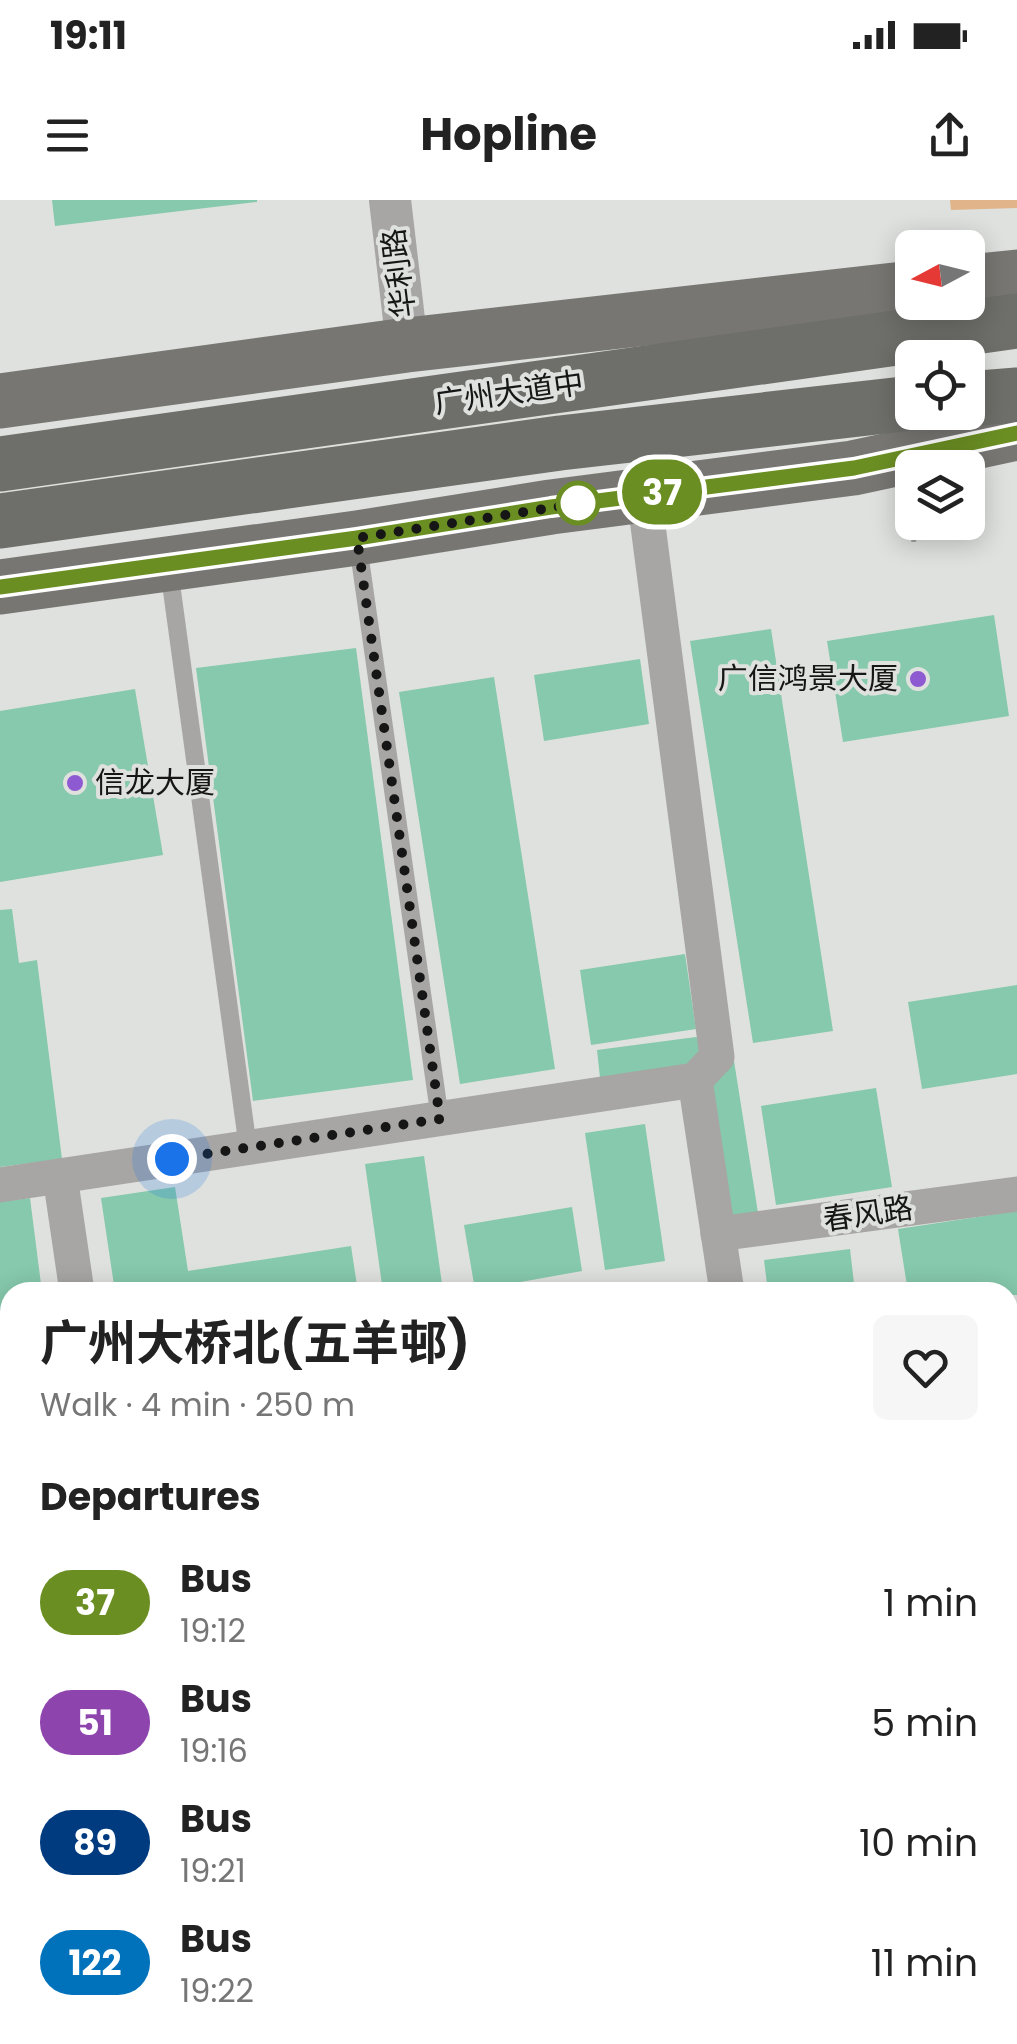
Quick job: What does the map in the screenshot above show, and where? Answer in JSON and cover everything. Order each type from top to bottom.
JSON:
[{"type":"highway","name":"广州大道中","points":[[0,464],[1017,321]]},
{"type":"highway","points":[[985,398],[1017,396]]},
{"type":"highway","name":"广州大道中","points":[[0,521],[560,443],[895,405]]},
{"type":"main road","points":[[985,280],[1017,277]]},
{"type":"main road","name":"广州大道中","points":[[0,401],[407,346],[895,290]]},
{"type":"main road","points":[[0,587],[644,494],[854,468],[1017,433]]},
{"type":"street","name":"华利路","points":[[390,200],[407,346]]},
{"type":"street","points":[[0,1185],[694,1080],[717,1057],[644,494]]},
{"type":"street","points":[[694,1080],[726,1282]]},
{"type":"street","points":[[60,1176],[76,1282]]},
{"type":"street","name":"春风路","points":[[718,1234],[1017,1194]]},
{"type":"lane","points":[[357,538],[440,1119]]},
{"type":"lane","points":[[168,562],[248,1148]]},
{"type":"path","points":[[913,540],[914,545]]},
{"type":"shaded area","points":[[950,200],[1017,200],[1017,208],[951,210]]},
{"type":"building","points":[[52,200],[257,200],[257,202],[55,226]]},
{"type":"building","name":"广信鸿景大厦","points":[[994,615],[1009,716],[843,742],[827,641]]},
{"type":"building","points":[[771,629],[833,1031],[753,1043],[690,641]]},
{"type":"building","points":[[356,648],[413,1080],[253,1101],[196,668]]},
{"type":"building","points":[[640,659],[649,724],[544,741],[534,675]]},
{"type":"building","points":[[494,677],[555,1069],[460,1084],[399,692]]},
{"type":"building","name":"信龙大厦","points":[[135,689],[163,855],[0,882],[0,711]]},
{"type":"building","points":[[12,909],[19,963],[37,960],[62,1159],[0,1167],[0,910]]},
{"type":"building","points":[[685,954],[696,1029],[591,1045],[580,970]]},
{"type":"building","points":[[1017,985],[1017,1074],[922,1089],[908,1002]]},
{"type":"building","points":[[696,1037],[734,1061],[759,1219],[723,1223],[675,1075],[601,1087],[597,1050]]},
{"type":"building","points":[[876,1088],[892,1187],[776,1205],[761,1106]]},
{"type":"building","points":[[645,1124],[665,1261],[605,1270],[585,1133]]},
{"type":"building","points":[[424,1156],[442,1282],[382,1282],[365,1164]]},
{"type":"building","points":[[175,1187],[188,1271],[351,1246],[356,1282],[114,1282],[101,1198]]},
{"type":"building","points":[[30,1198],[41,1282],[0,1282],[0,1202]]},
{"type":"building","points":[[572,1207],[582,1271],[520,1282],[474,1282],[464,1225]]},
{"type":"building","points":[[1017,1211],[1017,1282],[906,1282],[898,1229]]},
{"type":"building","points":[[850,1249],[854,1282],[767,1282],[764,1260]]},
{"type":"bus line","name":"37","points":[[0,587],[551,507],[854,468],[1017,433]]},
{"type":"place","name":"广信鸿景大厦","points":[[918,679]]},
{"type":"place","name":"信龙大厦","points":[[75,783]]},
{"type":"route","points":[[172,1159],[440,1119],[357,538],[582,503],[578,503]]}]
